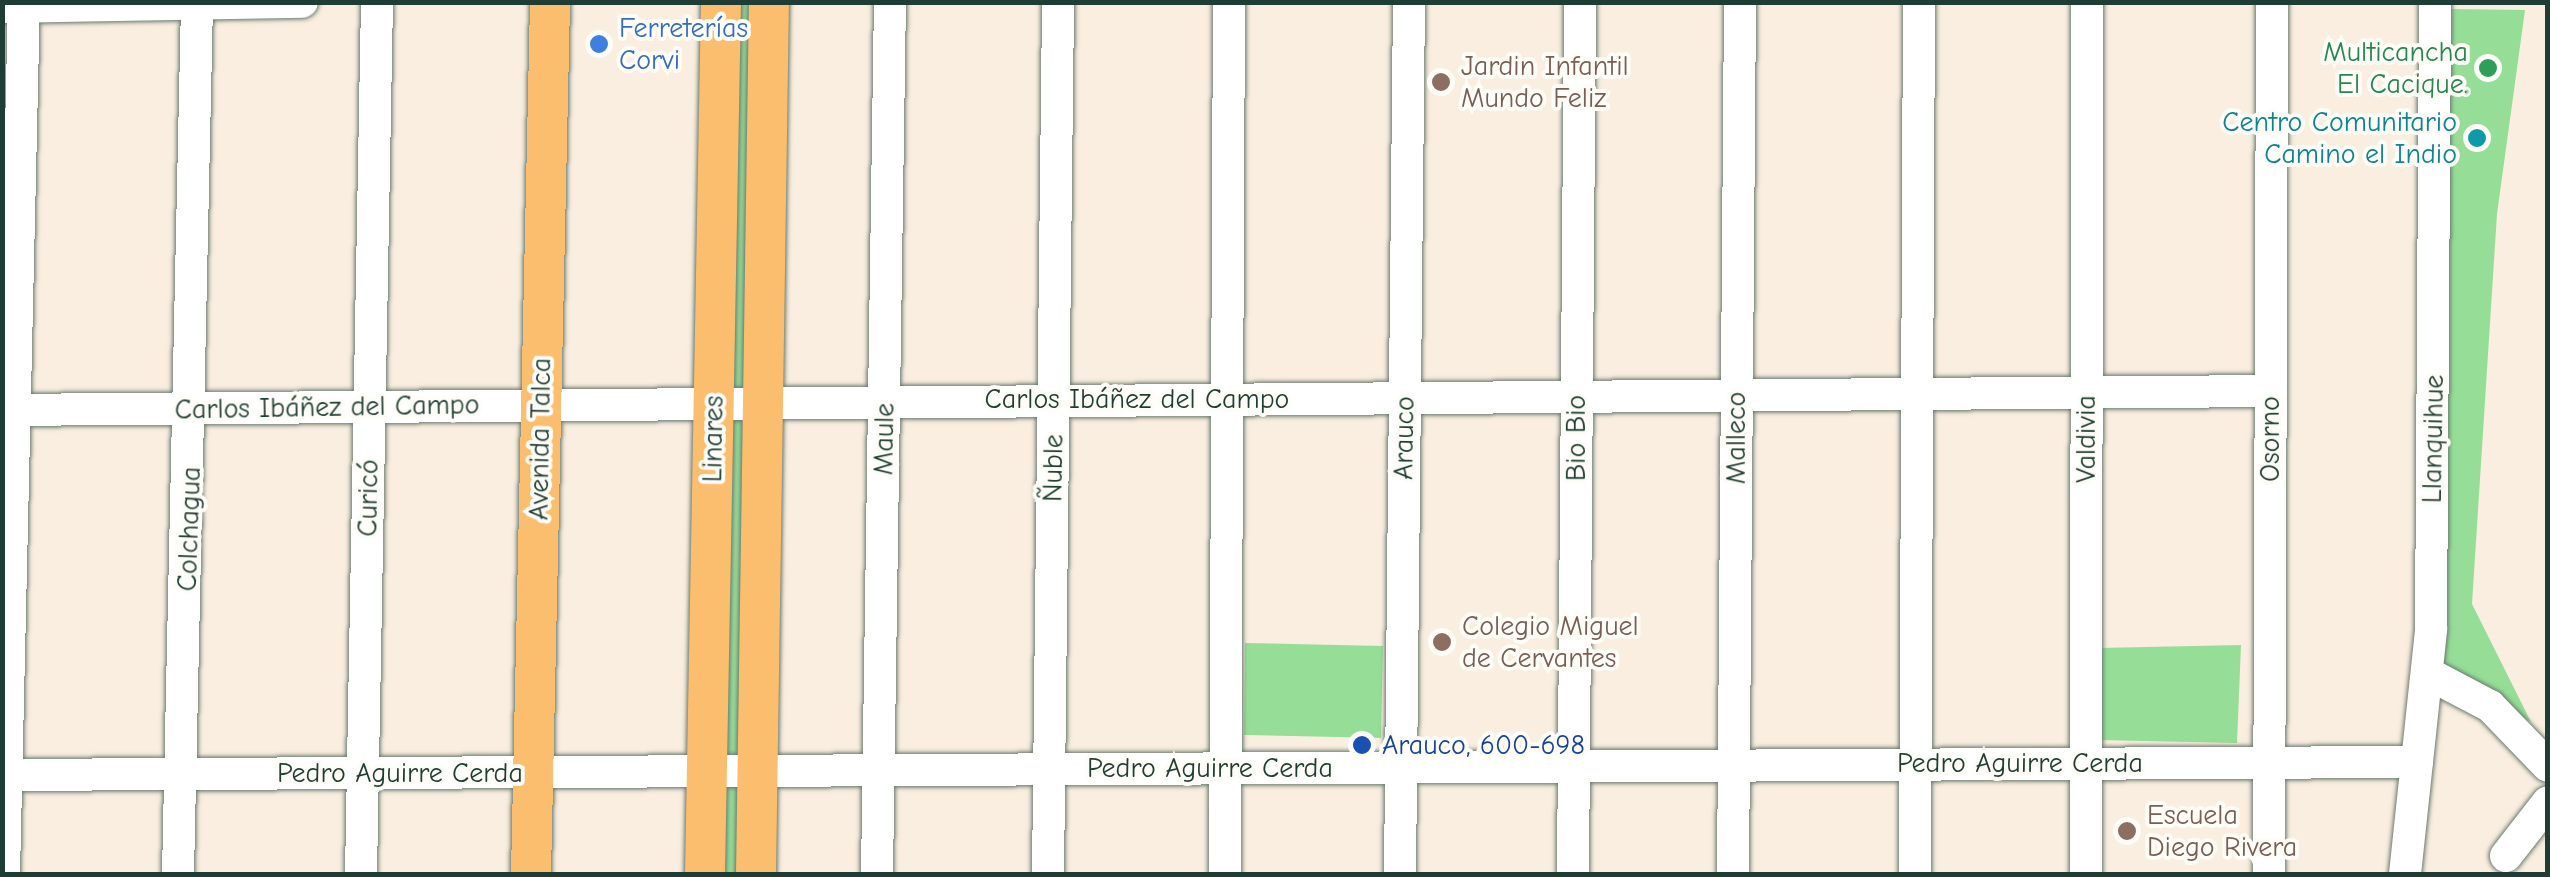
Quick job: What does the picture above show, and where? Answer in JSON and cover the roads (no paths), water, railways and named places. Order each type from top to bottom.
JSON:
[{"type":"main road","name":"Avenida Talca","points":[[531,874],[550,2]]},
{"type":"main road","name":"Linares","points":[[704,874],[721,2]]},
{"type":"main road","name":"Linares","points":[[756,874],[769,2]]},
{"type":"street","points":[[4,874],[17,6],[302,2]]},
{"type":"street","name":"Curicó","points":[[360,874],[377,2]]},
{"type":"street","name":"Maule","points":[[877,874],[890,2]]},
{"type":"street","name":"Ñuble","points":[[1048,874],[1058,2]]},
{"type":"street","points":[[1226,874],[1228,2]]},
{"type":"street","name":"Arauco","points":[[1400,874],[1408,2]]},
{"type":"street","name":"Bio Bio","points":[[1573,874],[1580,2]]},
{"type":"street","name":"Malleco","points":[[1734,874],[1740,2]]},
{"type":"street","points":[[1915,874],[1919,2]]},
{"type":"street","name":"Valdivia","points":[[2086,2],[2086,874]]},
{"type":"street","name":"Osorno","points":[[2268,874],[2272,2]]},
{"type":"street","name":"Llanquihue","points":[[2405,874],[2429,674],[2435,2]]},
{"type":"street","name":"Colchagua","points":[[178,874],[194,408],[197,3]]},
{"type":"street","name":"Carlos Ibáñez del Campo","points":[[9,410],[2271,391]]},
{"type":"street","points":[[2429,674],[2490,706],[2548,766]]},
{"type":"street","name":"Pedro Aguirre Cerda","points":[[4,775],[2417,762]]},
{"type":"street","points":[[2506,856],[2548,802]]},
{"type":"place","name":"Ferreterías Corvi","points":[[599,44]]},
{"type":"place","name":"Multicancha El Cacique.","points":[[2488,68]]},
{"type":"place","name":"Jardin Infantil Mundo Feliz","points":[[1441,82]]},
{"type":"place","name":"Centro Comunitario Camino el Indio","points":[[2477,138]]},
{"type":"place","name":"Colegio Miguel de Cervantes","points":[[1442,642]]},
{"type":"place","name":"Arauco, 600-698","points":[[1362,745]]},
{"type":"place","name":"Escuela Diego Rivera","points":[[2127,831]]}]
